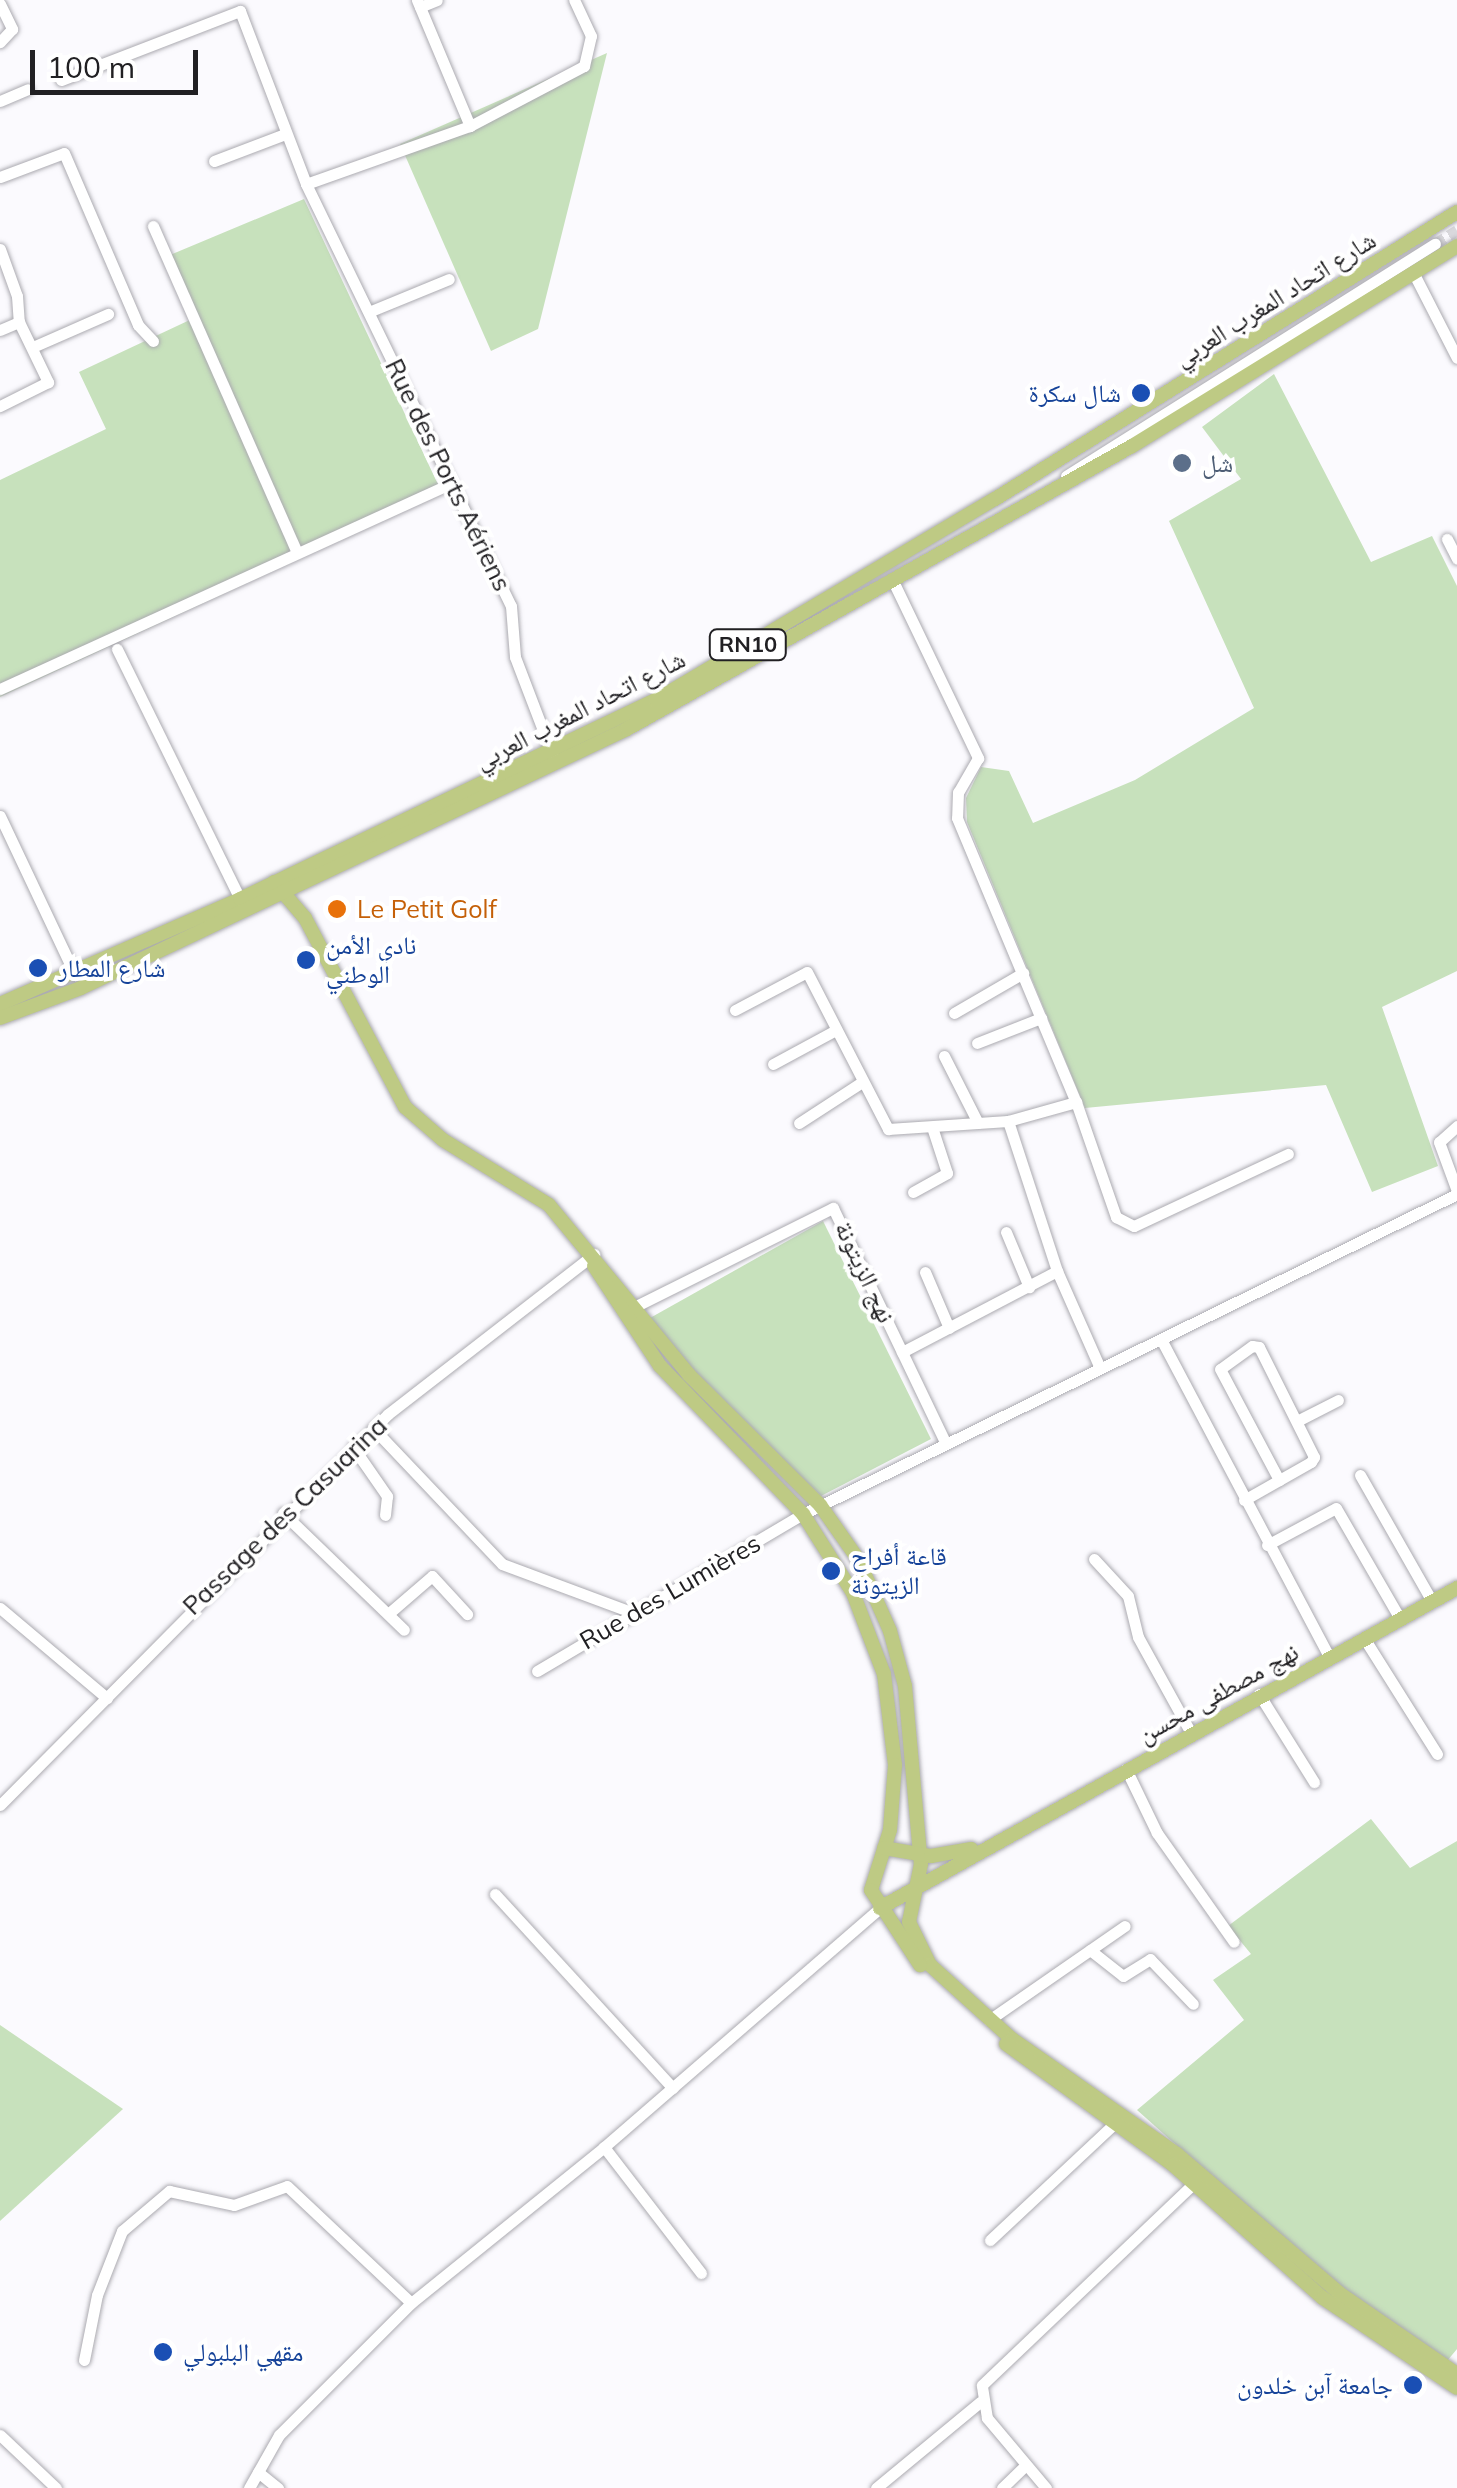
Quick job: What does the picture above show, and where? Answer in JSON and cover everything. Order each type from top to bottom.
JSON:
[{"type":"main road","name":"شارع اتحاد المغرب العربي","points":[[300,878],[656,700],[996,499],[1457,212]]},
{"type":"main road","name":"شارع اتحاد المغرب العربي","points":[[0,1018],[300,878],[557,766],[1148,437],[1457,246]]},
{"type":"main road","points":[[300,878],[304,918]]},
{"type":"main road","name":"شارع اتحاد المغرب العربي","points":[[0,1004],[240,900],[278,888]]},
{"type":"main road","points":[[278,888],[304,918],[405,1108],[443,1140],[533,1192],[588,1251],[674,1383],[803,1514],[832,1552],[884,1674],[895,1765],[884,1848],[870,1881],[880,1908],[923,1970],[964,2010],[1198,2179],[1323,2298],[1457,2388]]},
{"type":"main road","points":[[628,1310],[820,1506],[858,1559],[900,1668],[919,1853],[909,1922],[916,1944],[989,2020],[1198,2179],[1339,2293],[1457,2374]]},
{"type":"main road","name":"نهج مصطفى محسن","points":[[880,1908],[1457,1588]]},
{"type":"main road","name":"نهج مصطفى محسن","points":[[884,1848],[955,1855],[1002,1837]]},
{"type":"street","points":[[437,0],[418,4],[470,126]]},
{"type":"street","points":[[306,184],[470,126],[584,66],[592,48],[574,0]]},
{"type":"street","points":[[0,4],[12,29],[0,42]]},
{"type":"street","name":"Rue des Ports Aériens","points":[[61,80],[240,11],[306,184],[371,311],[447,485],[511,606],[515,657],[552,754]]},
{"type":"street","points":[[0,101],[28,89]]},
{"type":"street","points":[[214,161],[284,134]]},
{"type":"street","points":[[0,177],[64,153],[138,324],[153,340]]},
{"type":"street","points":[[153,226],[297,552]]},
{"type":"street","points":[[1004,516],[1435,244]]},
{"type":"street","points":[[0,249],[18,296],[18,322],[35,346],[48,384],[0,406]]},
{"type":"street","points":[[1414,274],[1457,358]]},
{"type":"street","points":[[371,311],[449,279]]},
{"type":"street","points":[[35,346],[108,314]]},
{"type":"street","points":[[0,330],[18,322]]},
{"type":"street","points":[[0,689],[447,485]]},
{"type":"street","points":[[1447,539],[1457,559]]},
{"type":"street","points":[[892,578],[978,758],[958,792],[957,818],[1076,1102],[1104,1192],[1125,1227],[1288,1154]]},
{"type":"street","points":[[117,649],[240,900]]},
{"type":"street","points":[[0,816],[76,974]]},
{"type":"street","points":[[735,1010],[806,972],[888,1129],[1008,1121],[1076,1102]]},
{"type":"street","points":[[954,1013],[1023,973]]},
{"type":"street","points":[[977,1042],[1042,1018]]},
{"type":"street","points":[[772,1064],[836,1030]]},
{"type":"street","points":[[944,1056],[978,1123]]},
{"type":"street","points":[[799,1123],[862,1082]]},
{"type":"street","points":[[1008,1121],[1057,1271],[1100,1368]]},
{"type":"street","points":[[1457,1126],[1439,1142],[1457,1193]]},
{"type":"street","points":[[912,1192],[947,1173],[932,1127]]},
{"type":"street","name":"Rue des Lumières","points":[[537,1671],[631,1612],[803,1514],[1100,1368],[1164,1343],[1457,1193]]},
{"type":"street","name":"نهج الزيتونة","points":[[628,1310],[829,1207],[846,1228],[946,1442]]},
{"type":"street","points":[[1006,1232],[1028,1286]]},
{"type":"street","name":"Passage des Casuarina","points":[[0,1805],[283,1512],[373,1428],[588,1251]]},
{"type":"street","points":[[902,1352],[1057,1271]]},
{"type":"street","points":[[924,1272],[949,1328]]},
{"type":"street","points":[[1164,1343],[1267,1545],[1330,1658]]},
{"type":"street","points":[[1244,1500],[1279,1480],[1314,1457],[1259,1347],[1221,1363],[1279,1480]]},
{"type":"street","points":[[1298,1421],[1338,1400]]},
{"type":"street","points":[[373,1428],[502,1564],[631,1612]]},
{"type":"street","points":[[353,1447],[387,1496],[385,1515]]},
{"type":"street","points":[[1360,1475],[1432,1601]]},
{"type":"street","points":[[1267,1545],[1336,1508],[1400,1620]]},
{"type":"street","points":[[283,1512],[327,1562],[404,1630]]},
{"type":"street","points":[[1094,1559],[1128,1596],[1138,1637],[1190,1733]]},
{"type":"street","points":[[388,1614],[432,1576],[467,1614]]},
{"type":"street","points":[[0,1608],[105,1696],[0,1794]]},
{"type":"street","points":[[1364,1638],[1437,1754]]},
{"type":"street","points":[[1260,1694],[1314,1782]]},
{"type":"street","points":[[1126,1769],[1157,1833],[1234,1942]]},
{"type":"street","points":[[495,1894],[673,2088]]},
{"type":"street","points":[[249,2488],[280,2435],[410,2303],[604,2147],[880,1908]]},
{"type":"street","points":[[989,2020],[1125,1926]]},
{"type":"street","points":[[1090,1950],[1123,1976],[1150,1959],[1193,2004]]},
{"type":"street","points":[[990,2240],[1116,2122]]},
{"type":"street","points":[[604,2147],[701,2272]]},
{"type":"street","points":[[1046,2488],[980,2402],[982,2385],[1198,2179]]},
{"type":"street","points":[[84,2360],[97,2296],[122,2231],[169,2192],[234,2205],[287,2186],[410,2303]]},
{"type":"street","points":[[876,2488],[980,2402]]},
{"type":"street","points":[[0,2435],[56,2488]]},
{"type":"street","points":[[1002,2488],[1026,2465]]},
{"type":"street","points":[[258,2472],[278,2488]]},
{"type":"green space","points":[[607,53],[538,329],[491,351],[400,144]]},
{"type":"green space","points":[[304,199],[442,493],[0,697],[0,480],[106,429],[79,372],[194,318],[170,255]]},
{"type":"green space","points":[[1274,374],[1371,562],[1432,536],[1457,586],[1457,971],[1382,1007],[1438,1166],[1372,1192],[1326,1085],[1085,1108],[967,822],[966,798],[981,767],[1009,771],[1033,823],[1135,780],[1254,708],[1169,521],[1241,479],[1202,427]]},
{"type":"green space","points":[[823,1221],[931,1439],[821,1496],[708,1389],[650,1318]]},
{"type":"green space","points":[[1371,1819],[1410,1868],[1457,1841],[1457,2349],[1447,2361],[1347,2297],[1137,2110],[1244,2020],[1213,1980],[1251,1954],[1228,1926]]},
{"type":"green space","points":[[0,2025],[123,2109],[0,2221]]},
{"type":"tunnel","points":[[1435,244],[1457,230]]},
{"type":"place","name":"شال سكرة","points":[[1141,393]]},
{"type":"place","name":"شل","points":[[1182,463]]},
{"type":"place","name":"Le Petit Golf","points":[[337,909]]},
{"type":"place","name":"نادي الأمن الوطني","points":[[306,960]]},
{"type":"place","name":"شارع المطار","points":[[38,968]]},
{"type":"place","name":"قاعة أفراح الزيتونة","points":[[831,1571]]},
{"type":"place","name":"مقهي البلبولي","points":[[163,2352]]},
{"type":"place","name":"جامعة آبن خلدون","points":[[1413,2385]]}]
